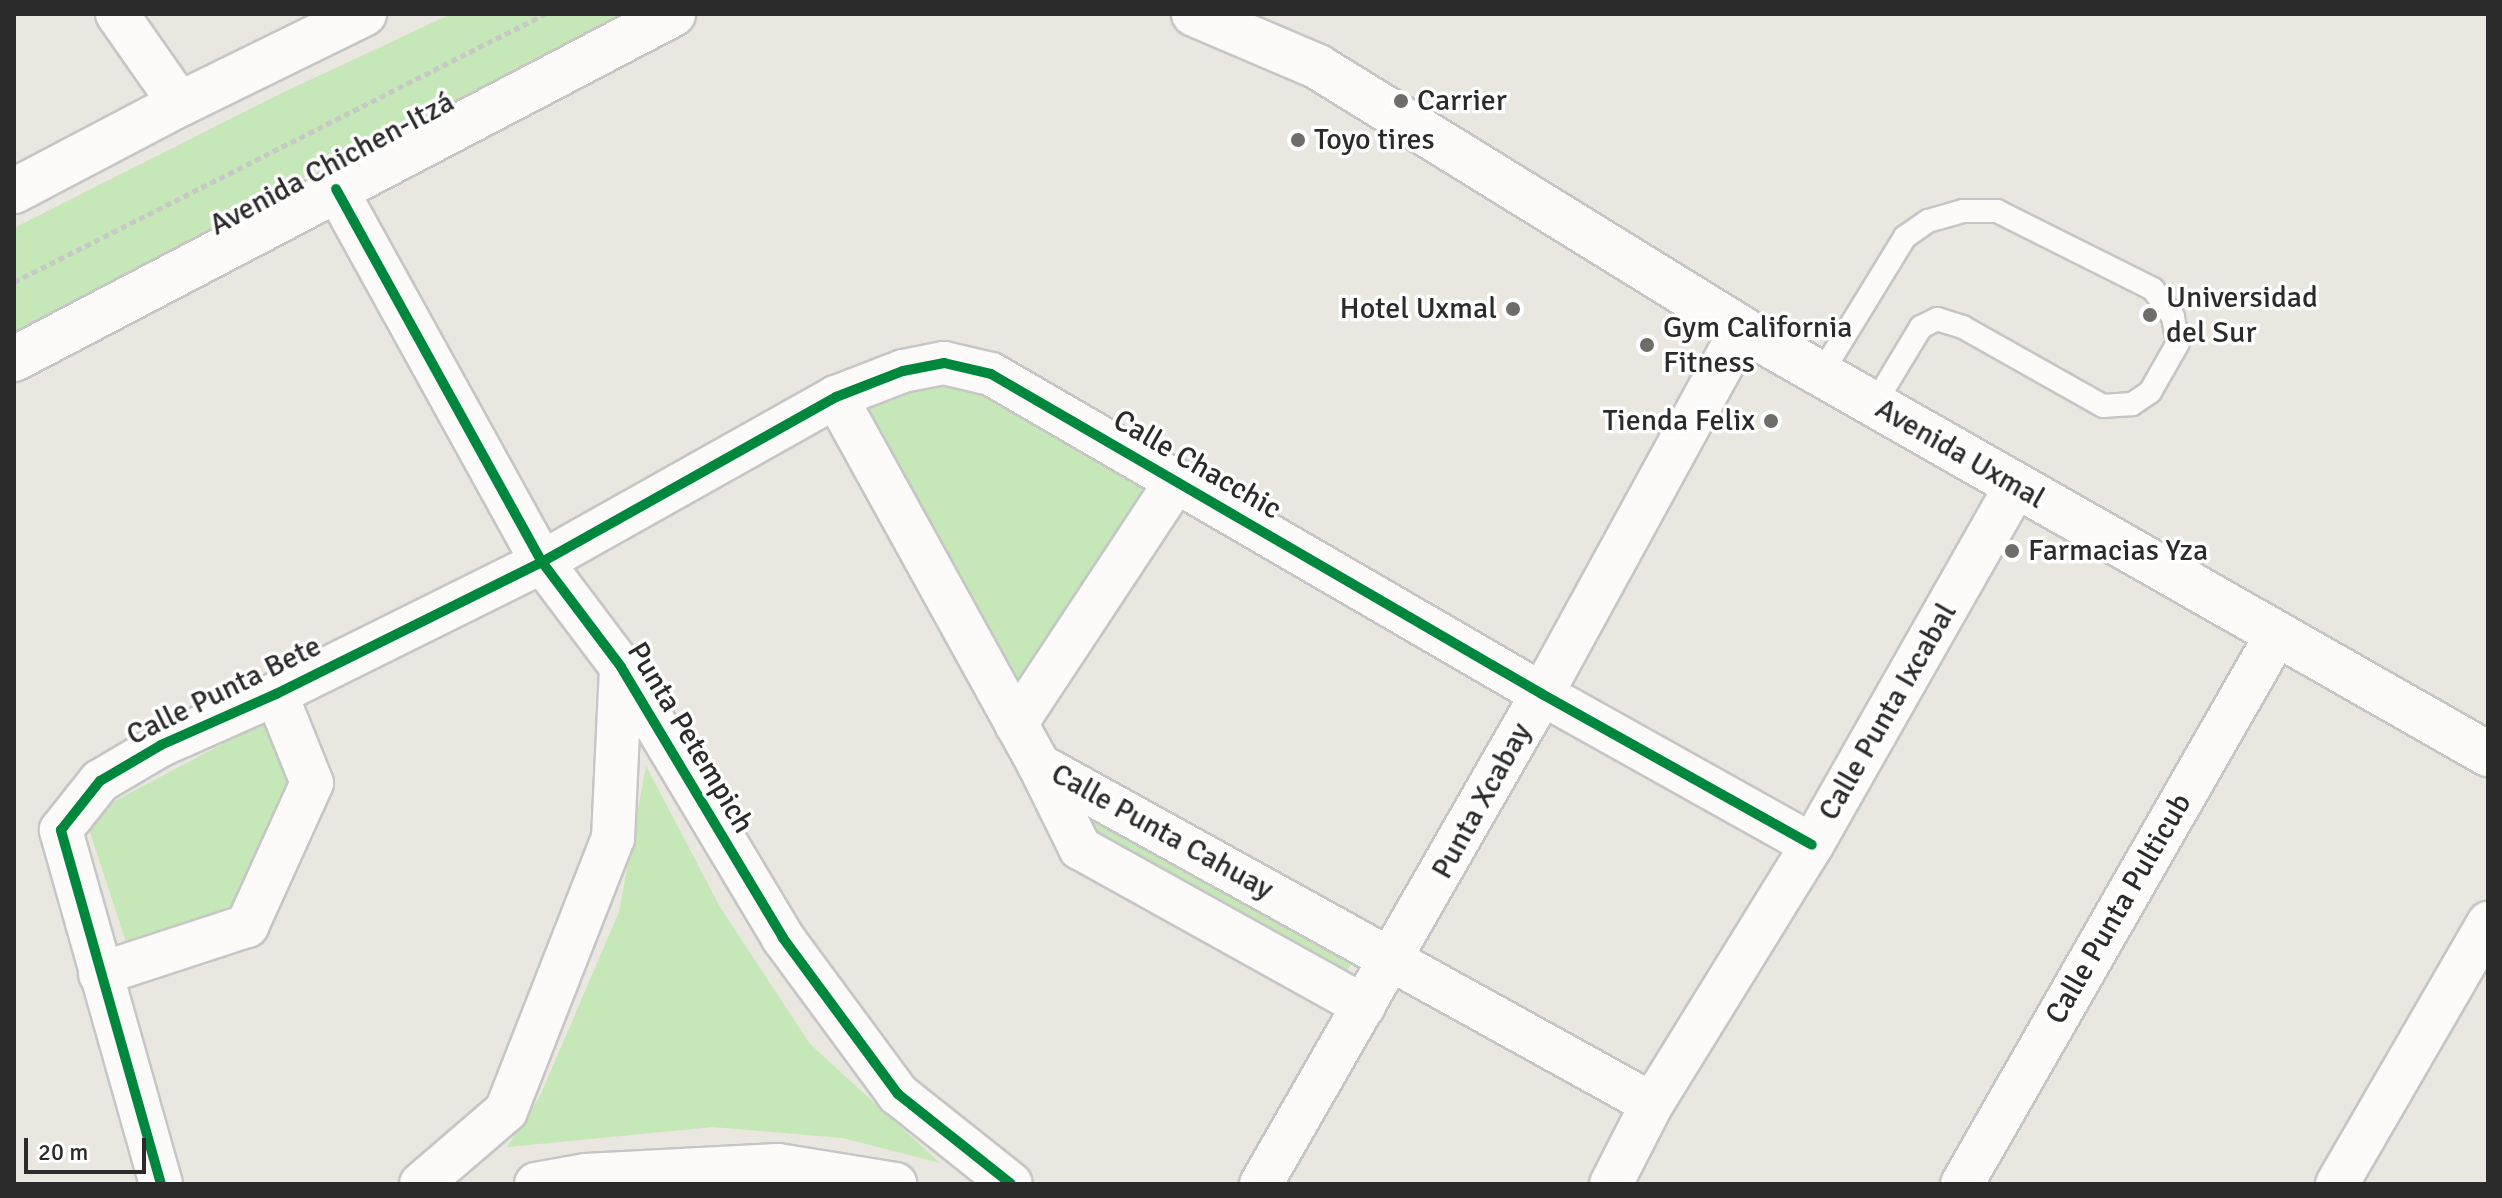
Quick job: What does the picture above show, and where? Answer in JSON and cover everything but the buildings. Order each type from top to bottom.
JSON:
[{"type":"main road","points":[[14,191],[180,104],[364,14]]},
{"type":"main road","name":"Avenida Chichen-Itzá","points":[[14,359],[673,14]]},
{"type":"main road","name":"Avenida Uxmal","points":[[1194,14],[1318,67],[1742,329],[2488,754]]},
{"type":"main road","name":"Avenida Uxmal","points":[[1274,16],[1318,67]]},
{"type":"street","points":[[117,14],[180,104]]},
{"type":"street","name":"Punta Petempich","points":[[336,189],[542,562],[621,667],[783,938],[898,1094],[1011,1184]]},
{"type":"street","name":"Punta Xcabay","points":[[1261,1184],[1542,694],[1742,329]]},
{"type":"street","name":"Calle Chacchic","points":[[542,562],[836,397],[903,371],[944,363],[991,374],[1542,694],[1812,845]]},
{"type":"street","name":"Calle Punta Cahuay","points":[[836,397],[1039,765],[1393,958],[1652,1104]]},
{"type":"street","points":[[1016,724],[1177,480]]},
{"type":"street","name":"Calle Punta Ixcabal","points":[[1611,1184],[1652,1104],[1812,845],[2016,486]]},
{"type":"street","name":"Calle Punta Bete","points":[[161,1184],[61,830],[100,781],[161,745],[276,694],[542,562]]},
{"type":"street","name":"Calle Punta Pulticub","points":[[1962,1184],[2277,634]]},
{"type":"street","points":[[421,1184],[506,1111],[613,838],[621,667]]},
{"type":"street","points":[[100,974],[247,926],[312,783],[276,694]]},
{"type":"street","points":[[1039,765],[1080,848],[1364,1006]]},
{"type":"street","points":[[2337,1184],[2488,923]]},
{"type":"street","points":[[536,1184],[586,1175],[778,1165],[895,1184]]},
{"type":"lane","points":[[1821,374],[1905,237],[1928,221],[1963,211],[1997,211],[2153,289],[2173,317],[2178,343],[2150,392],[2132,404],[2103,406],[1963,327],[1937,319],[1921,327],[1874,405]]},
{"type":"path","points":[[14,282],[545,14]]},
{"type":"green space","points":[[451,14],[631,14],[316,171],[14,338],[14,228],[280,94]]},
{"type":"green space","points":[[925,377],[988,386],[1152,493],[1016,681],[864,399]]},
{"type":"green space","points":[[269,719],[291,770],[240,910],[127,945],[85,817]]},
{"type":"green space","points":[[646,766],[720,907],[810,1044],[940,1163],[843,1138],[713,1127],[507,1147],[540,1096],[619,912]]},
{"type":"green space","points":[[1099,808],[1358,952],[1343,979],[1084,835]]},
{"type":"cycle path","points":[[336,189],[542,562],[621,667],[783,938],[898,1094],[1011,1184]]},
{"type":"cycle path","points":[[161,1184],[61,830],[100,781],[161,745],[276,694],[542,562],[836,397],[903,371],[944,363],[991,374],[1542,694],[1812,845]]},
{"type":"place","name":"Carrier","points":[[1401,101]]},
{"type":"place","name":"Toyo tires","points":[[1298,140]]},
{"type":"place","name":"Hotel Uxmal","points":[[1513,309]]},
{"type":"place","name":"Universidad del Sur","points":[[2150,315]]},
{"type":"place","name":"Gym California Fitness","points":[[1647,345]]},
{"type":"place","name":"Tienda Felix","points":[[1771,421]]},
{"type":"place","name":"Farmacias Yza","points":[[2012,551]]}]
